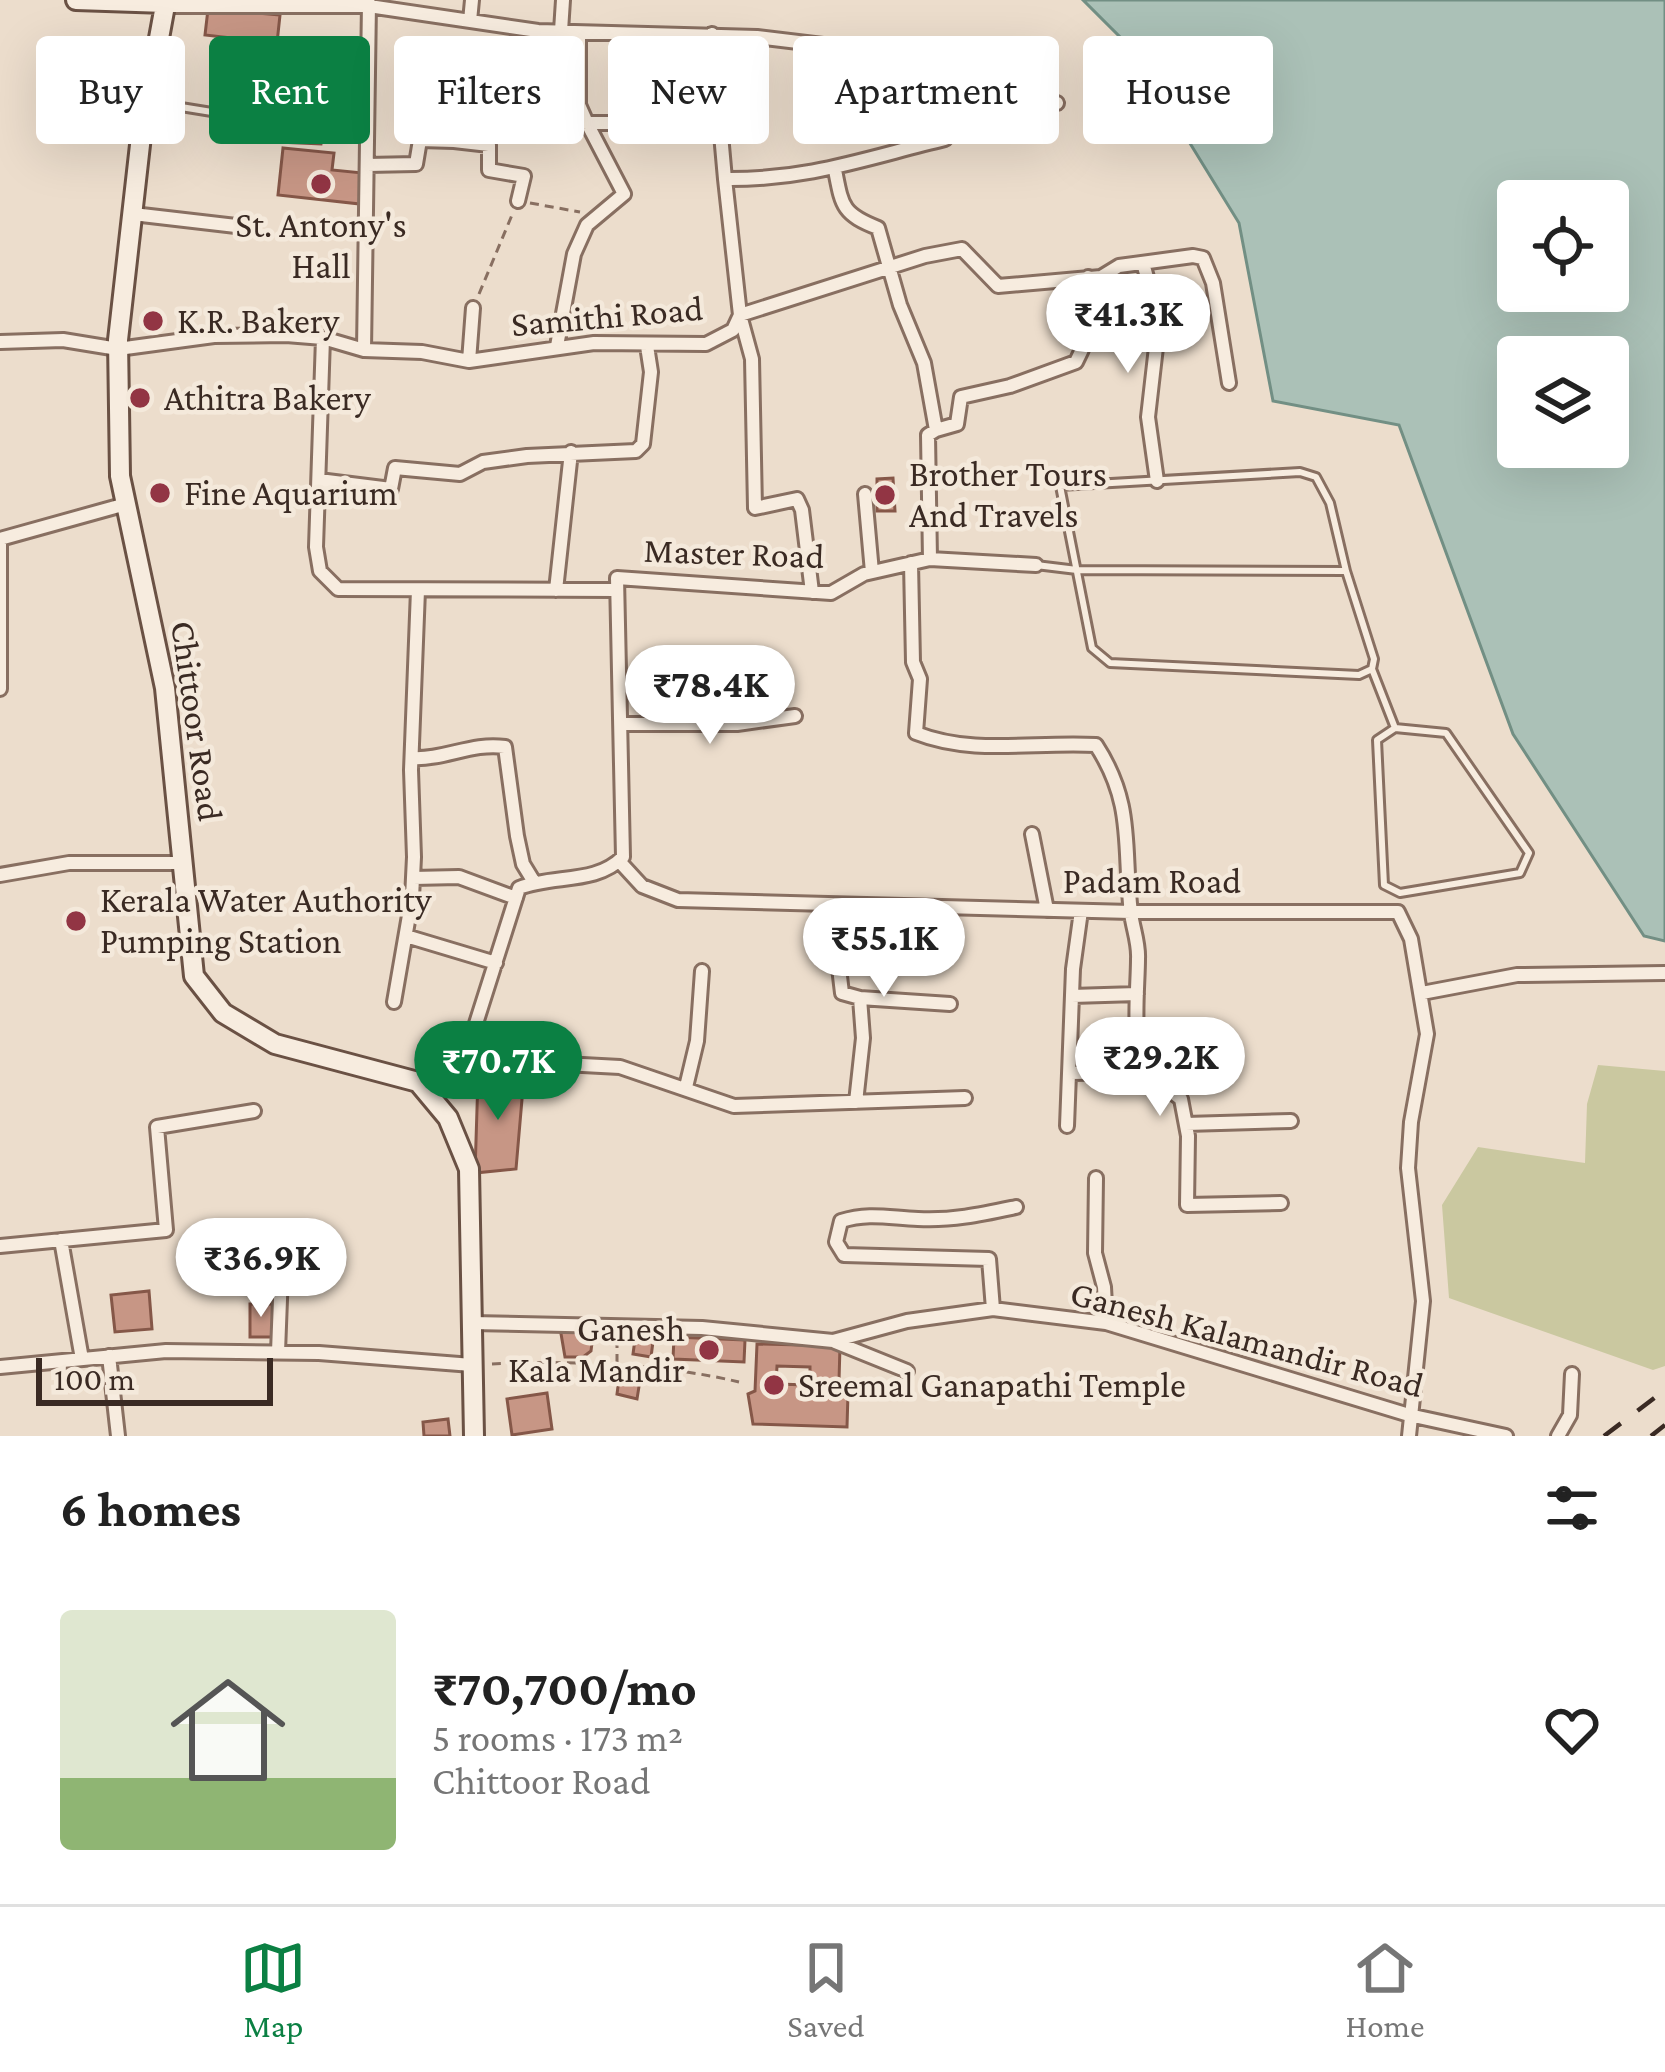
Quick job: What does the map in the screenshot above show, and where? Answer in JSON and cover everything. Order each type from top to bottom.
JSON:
[{"type":"main road","points":[[76,0],[166,3]]},
{"type":"main road","name":"Chittoor Road","points":[[160,36],[166,3]]},
{"type":"main road","name":"Chittoor Road","points":[[142,144],[118,349],[120,476],[165,688],[194,976],[223,1013],[275,1044],[418,1082]]},
{"type":"main road","points":[[418,1082],[448,1118],[470,1169],[474,1436]]},
{"type":"street","points":[[470,21],[472,0]]},
{"type":"street","points":[[562,31],[563,0]]},
{"type":"street","points":[[166,3],[369,3],[562,31],[793,41]]},
{"type":"street","points":[[364,350],[369,3]]},
{"type":"street","points":[[557,346],[574,254],[587,225],[624,194],[579,105],[579,37],[562,31]]},
{"type":"street","points":[[586,123],[608,123]]},
{"type":"street","points":[[367,165],[416,164],[419,144]]},
{"type":"street","points":[[480,144],[489,145],[489,170],[524,176],[518,201]]},
{"type":"street","name":"Samithi Road","points":[[0,342],[63,340],[118,349],[214,336],[323,338],[364,350],[422,352],[469,361],[557,346],[706,344],[734,330],[740,314],[722,144]]},
{"type":"street","points":[[725,179],[835,170],[927,144]]},
{"type":"street","points":[[835,170],[842,205],[856,220],[878,228],[924,363],[936,430]]},
{"type":"street","points":[[133,214],[236,226]]},
{"type":"street","points":[[812,592],[797,499],[755,508],[752,359],[740,314],[962,249],[998,286],[1203,258],[1213,283],[1229,383]]},
{"type":"street","points":[[1143,263],[1159,321],[1148,416],[1157,481]]},
{"type":"street","points":[[930,559],[928,435],[957,424],[961,397],[1010,386],[1076,362],[1089,336],[1094,293],[1088,277]]},
{"type":"street","points":[[469,361],[473,308]]},
{"type":"street","points":[[323,338],[316,547],[320,571],[338,589],[617,590]]},
{"type":"street","points":[[319,480],[392,488],[395,469],[460,474],[483,463],[572,452],[636,451],[643,444],[651,372],[647,346]]},
{"type":"street","points":[[556,590],[572,452]]},
{"type":"street","points":[[865,494],[872,572]]},
{"type":"street","points":[[0,689],[0,539],[126,504]]},
{"type":"street","name":"Master Road","points":[[619,861],[617,578],[831,593],[872,572],[930,559],[1036,565]]},
{"type":"street","points":[[911,563],[913,662],[920,680],[916,733],[940,742],[988,747],[1096,745],[1115,774],[1128,832],[1131,912],[1139,951],[1136,1011],[1147,1072]]},
{"type":"street","points":[[394,1002],[413,878],[418,590]]},
{"type":"street","points":[[621,724],[737,724],[795,716]]},
{"type":"street","points":[[412,758],[432,759],[488,744],[505,747],[517,836],[534,882]]},
{"type":"street","points":[[1032,834],[1047,910]]},
{"type":"street","points":[[418,1082],[445,1078],[466,1055],[519,887],[609,871],[619,861]]},
{"type":"street","name":"Padam Road","points":[[619,861],[642,886],[678,901],[1131,912],[1398,912],[1411,939],[1427,1034],[1408,1168],[1423,1301],[1409,1436]]},
{"type":"street","points":[[0,874],[69,863],[182,863]]},
{"type":"street","points":[[413,878],[459,877],[516,898]]},
{"type":"street","points":[[838,904],[836,951],[842,993],[950,1004]]},
{"type":"street","points":[[1066,1126],[1081,911]]},
{"type":"street","points":[[406,936],[496,963]]},
{"type":"street","points":[[686,1087],[698,1041],[702,971]]},
{"type":"street","points":[[1422,993],[1517,975],[1665,973]]},
{"type":"street","points":[[1072,996],[1137,994]]},
{"type":"street","points":[[856,1102],[863,1038],[860,998]]},
{"type":"street","points":[[460,1062],[620,1067],[734,1106],[964,1098]]},
{"type":"street","points":[[1070,1072],[1147,1072],[1181,1099],[1187,1205],[1281,1203]]},
{"type":"street","points":[[0,1246],[166,1230],[157,1127],[254,1112]]},
{"type":"street","points":[[1186,1124],[1291,1120]]},
{"type":"street","points":[[1096,1178],[1095,1253],[1104,1287],[1106,1323]]},
{"type":"street","points":[[993,1309],[989,1259],[844,1256],[836,1242],[841,1221],[867,1213],[920,1220],[968,1218],[1016,1207]]},
{"type":"street","points":[[61,1240],[82,1359]]},
{"type":"street","points":[[278,1352],[281,1273]]},
{"type":"street","name":"Ganesh Kalamandir Road","points":[[472,1323],[702,1328],[833,1341],[908,1321],[993,1309],[1106,1323],[1409,1414],[1506,1436]]},
{"type":"street","points":[[833,1341],[907,1371]]},
{"type":"street","points":[[0,1366],[166,1351],[278,1352],[472,1365]]},
{"type":"street","points":[[109,1356],[118,1436]]},
{"type":"street","points":[[1558,1436],[1570,1415],[1572,1374]]},
{"type":"lane","points":[[1372,669],[1359,675],[1110,663],[1091,648],[1060,487],[1300,472],[1316,477],[1330,503],[1374,659],[1372,669],[1395,728]]},
{"type":"lane","points":[[1036,565],[1077,570],[1346,571]]},
{"type":"lane","points":[[1395,728],[1446,734],[1529,854],[1520,873],[1400,893],[1384,885],[1377,740],[1395,728]]},
{"type":"path","points":[[473,308],[518,201],[599,215]]},
{"type":"path","points":[[617,1328],[617,1367]]},
{"type":"path","points":[[472,1365],[617,1367],[705,1374],[739,1382]]},
{"type":"shaded area","points":[[1083,0],[1665,0],[1665,941],[1644,936],[1513,734],[1399,425],[1273,401],[1239,223],[1190,144],[1273,144],[1273,36],[1119,36]]},
{"type":"shaded area","points":[[1598,1065],[1665,1071],[1665,1366],[1653,1370],[1449,1298],[1442,1205],[1478,1147],[1585,1163],[1587,1104]]},
{"type":"building","points":[[208,9],[280,15],[278,36],[205,35]]},
{"type":"building","name":"St. Antony's Hall","points":[[283,148],[334,153],[332,170],[363,173],[360,204],[278,195]]},
{"type":"building","name":"Brother Tours And Travels","points":[[893,478],[895,511],[877,511],[877,479]]},
{"type":"building","points":[[524,1076],[516,1169],[475,1173],[478,1077]]},
{"type":"building","points":[[149,1291],[152,1329],[115,1332],[111,1295]]},
{"type":"building","points":[[250,1304],[273,1304],[272,1337],[250,1337]]},
{"type":"building","points":[[595,1319],[591,1351],[583,1357],[565,1357],[559,1322]]},
{"type":"building","points":[[636,1332],[654,1334],[651,1357],[633,1354]]},
{"type":"building","name":"Ganesh Kala Mandir","points":[[674,1337],[745,1340],[744,1362],[673,1359]]},
{"type":"building","name":"Sreemal Ganapathi Temple","points":[[757,1344],[840,1346],[839,1381],[810,1380],[810,1367],[777,1366],[776,1384],[809,1385],[809,1392],[848,1393],[847,1427],[753,1424],[748,1394],[755,1391]]},
{"type":"building","points":[[620,1371],[641,1374],[637,1399],[617,1394]]},
{"type":"building","points":[[547,1393],[552,1429],[512,1435],[507,1399]]},
{"type":"building","points":[[448,1419],[450,1436],[424,1436],[423,1422]]},
{"type":"railway","points":[[1604,1436],[1665,1390]]},
{"type":"railway","points":[[1651,1436],[1665,1425]]},
{"type":"place","name":"St. Antony's Hall","points":[[321,184]]},
{"type":"place","name":"K.R. Bakery","points":[[153,321]]},
{"type":"place","name":"Athitra Bakery","points":[[140,398]]},
{"type":"place","name":"Fine Aquarium","points":[[160,493]]},
{"type":"place","name":"Brother Tours And Travels","points":[[885,495]]},
{"type":"place","name":"Kerala Water Authority Pumping Station","points":[[76,921]]},
{"type":"place","name":"Ganesh Kala Mandir","points":[[709,1350]]},
{"type":"place","name":"Sreemal Ganapathi Temple","points":[[774,1385]]}]
